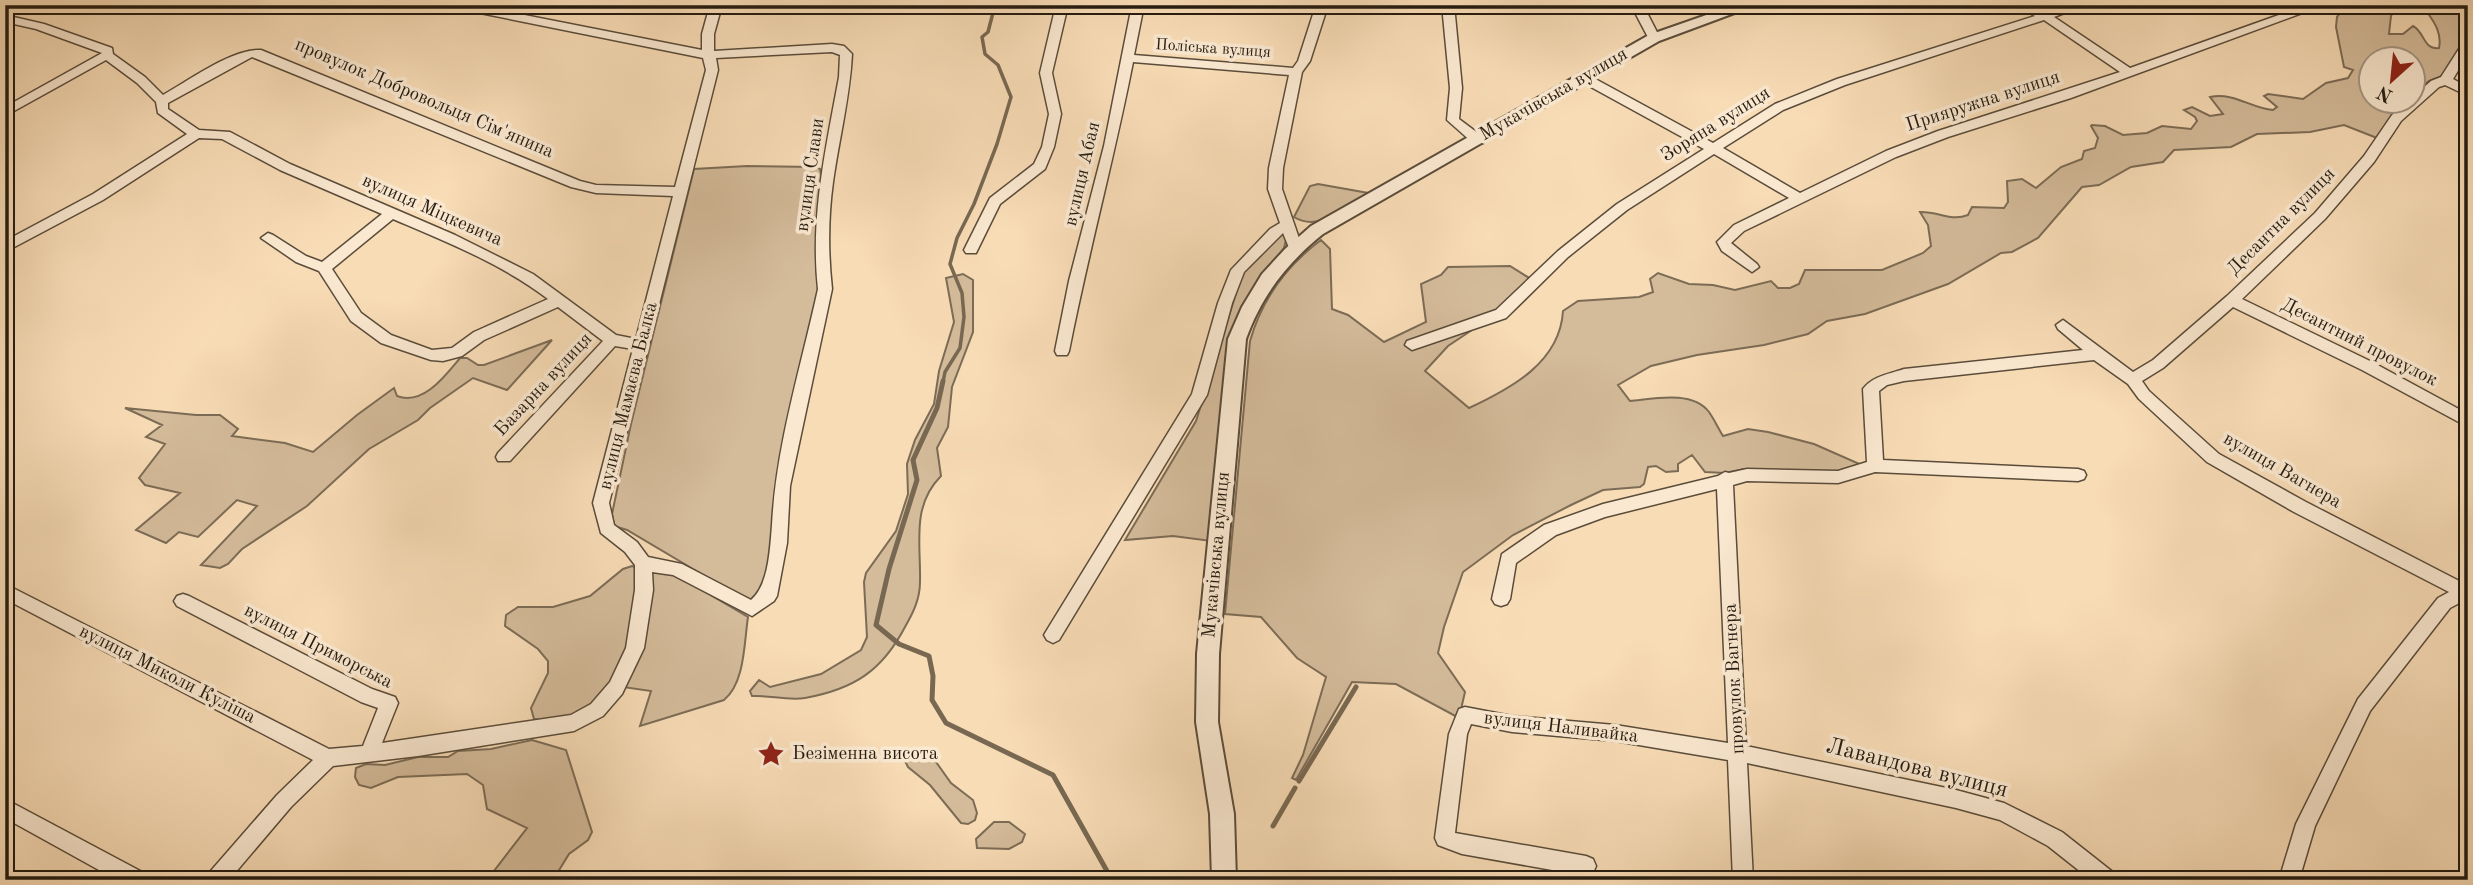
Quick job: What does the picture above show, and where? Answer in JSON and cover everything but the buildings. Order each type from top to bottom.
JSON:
[{"type":"street","name":"вулиця Слави","points":[[455,5],[708,55],[832,48],[840,49],[846,54],[843,88],[821,216],[821,263],[825,289],[782,486],[779,543],[768,596],[752,609],[676,569],[643,563]]},
{"type":"street","name":"вулиця Мамаєва Балка","points":[[643,563],[631,547],[607,528],[601,503],[712,70],[708,55],[708,34],[716,5]]},
{"type":"street","points":[[971,250],[995,201],[1040,166],[1048,146],[1055,114],[1046,73],[1062,5]]},
{"type":"street","name":"вулиця Абая","points":[[1062,351],[1138,5]]},
{"type":"street","name":"Поліська вулиця","points":[[1289,224],[1275,189],[1276,168],[1296,72],[1304,61],[1322,5]]},
{"type":"street","points":[[1448,5],[1456,88],[1452,120],[1478,140]]},
{"type":"street","points":[[1637,5],[1654,38]]},
{"type":"street","name":"Мукачівська вулиця","points":[[1224,880],[1222,814],[1207,722],[1208,654],[1237,339],[1246,312],[1260,288],[1295,247],[1317,230],[1654,38],[1749,5]]},
{"type":"street","points":[[2022,5],[2045,16],[2128,72]]},
{"type":"street","name":"Зоряна вулиця","points":[[1412,345],[1501,314],[1563,254],[1622,207],[1779,107],[1809,93],[2079,5]]},
{"type":"street","name":"Прияружна вулиця","points":[[1752,267],[1727,248],[1724,242],[1739,228],[1797,197],[1891,154],[1943,134],[2067,95],[2296,13],[2296,5]]},
{"type":"street","name":"вулиця Міцкевича","points":[[5,18],[40,26],[108,53],[162,101],[162,110],[196,134],[225,135],[285,167],[450,238],[528,277],[612,340],[642,345]]},
{"type":"street","name":"Десантна вулиця","points":[[2133,380],[2158,364],[2232,300],[2320,216],[2369,159],[2396,118],[2435,84],[2446,80],[2468,44]]},
{"type":"street","points":[[5,112],[108,53]]},
{"type":"street","name":"провулок Добровольця Сім'янина","points":[[162,101],[239,58],[251,53],[261,54],[576,184],[596,189],[681,192]]},
{"type":"street","name":"Поліська вулиця","points":[[1128,58],[1296,72]]},
{"type":"street","points":[[1584,78],[1797,197]]},
{"type":"street","points":[[2446,80],[2468,92]]},
{"type":"street","points":[[5,247],[98,197],[196,134]]},
{"type":"street","points":[[324,268],[392,214]]},
{"type":"street","points":[[1053,635],[1199,396],[1225,303],[1238,271],[1275,233],[1289,224],[1295,247]]},
{"type":"street","points":[[268,238],[301,259],[324,268],[356,317],[386,339],[431,355],[443,356],[457,352],[479,336],[561,300]]},
{"type":"street","name":"Десантний провулок","points":[[2232,300],[2367,366],[2468,421]]},
{"type":"street","name":"вулиця Вагнера","points":[[2063,325],[2096,354],[2133,380],[2144,395],[2213,458],[2300,507],[2467,592]]},
{"type":"street","name":"Базарна вулиця","points":[[504,457],[612,340]]},
{"type":"street","points":[[1875,466],[1871,389],[1882,381],[1904,375],[2096,354]]},
{"type":"street","points":[[1501,599],[1508,559],[1549,530],[1603,511],[1725,478],[1747,475],[1838,477],[1875,466],[2078,475]]},
{"type":"street","name":"провулок Вагнера","points":[[1725,478],[1743,880]]},
{"type":"street","points":[[216,880],[284,801],[328,758],[418,748],[574,723],[597,710],[615,688],[635,648],[644,590],[643,563]]},
{"type":"street","name":"вулиця Миколи Куліша","points":[[5,591],[328,758]]},
{"type":"street","points":[[2289,880],[2306,824],[2364,705],[2444,603],[2467,592]]},
{"type":"street","name":"вулиця Приморська","points":[[183,601],[367,696],[389,703],[369,754]]},
{"type":"street","name":"вулиця Наливайка","points":[[1586,866],[1462,845],[1445,838],[1458,734],[1465,716],[1512,724],[1615,733],[1739,753]]},
{"type":"street","name":"Лавандова вулиця","points":[[1739,753],[1956,799],[2004,812],[2055,839],[2107,880]]},
{"type":"street","points":[[5,808],[136,880]]},
{"type":"shaded area","points":[[2346,5],[2396,5],[2391,16],[2389,34],[2403,34],[2413,26],[2427,44],[2439,48],[2439,33],[2427,12],[2429,7],[2468,5],[2468,27],[2464,28],[2462,47],[2443,76],[2428,82],[2428,46],[2358,46],[2358,116],[2395,116],[2377,138],[2344,125],[2310,132],[2257,134],[2231,147],[2174,150],[2163,162],[2131,167],[2099,185],[2082,187],[2038,238],[2012,252],[2001,253],[1948,284],[1865,314],[1827,321],[1808,334],[1651,366],[1618,385],[1630,401],[1683,398],[1702,405],[1723,436],[1748,429],[1768,432],[1814,444],[1864,466],[1836,473],[1744,469],[1725,473],[1705,472],[1692,455],[1678,464],[1678,471],[1666,472],[1656,466],[1648,467],[1644,484],[1640,487],[1603,490],[1513,535],[1463,572],[1444,627],[1438,653],[1465,692],[1459,718],[1396,684],[1352,682],[1296,780],[1292,778],[1303,755],[1326,677],[1297,658],[1261,617],[1225,614],[1250,341],[1261,311],[1277,284],[1308,250],[1321,240],[1330,249],[1332,309],[1348,315],[1384,342],[1426,322],[1421,284],[1441,275],[1448,267],[1510,266],[1534,281],[1499,312],[1448,346],[1425,371],[1469,408],[1501,392],[1531,371],[1553,345],[1560,329],[1563,311],[1578,301],[1639,297],[1653,292],[1650,279],[1658,273],[1689,284],[1713,285],[1735,290],[1771,281],[1778,288],[1790,288],[1799,284],[1805,270],[1882,270],[1923,253],[1931,246],[1928,225],[1920,212],[1962,217],[1968,215],[1972,207],[2004,208],[2008,202],[2007,181],[2022,179],[2036,188],[2061,167],[2082,159],[2084,151],[2095,148],[2098,138],[2092,125],[2105,126],[2123,135],[2147,133],[2162,126],[2191,129],[2197,121],[2184,110],[2192,107],[2210,116],[2223,114],[2210,97],[2234,98],[2273,110],[2277,107],[2264,96],[2268,94],[2303,99],[2326,83],[2348,78],[2353,70],[2344,67],[2336,27],[2337,17]]},
{"type":"shaded area","points":[[747,166],[816,167],[820,169],[822,181],[817,227],[820,289],[776,486],[773,546],[761,595],[747,601],[627,530],[614,526],[612,514],[631,424],[694,169]]},
{"type":"shaded area","points":[[1318,184],[1374,194],[1324,220],[1304,221],[1294,217],[1310,186]]},
{"type":"shaded area","points":[[1284,232],[1284,248],[1254,287],[1240,311],[1211,541],[1173,536],[1125,540],[1196,421],[1243,271],[1266,244]]},
{"type":"shaded area","points":[[963,274],[973,280],[973,332],[952,387],[948,427],[937,448],[941,476],[925,500],[921,513],[920,588],[911,616],[887,655],[865,676],[852,683],[805,698],[752,696],[750,691],[759,680],[770,687],[821,674],[861,650],[867,637],[864,582],[866,573],[896,531],[908,494],[907,464],[915,440],[934,404],[939,371],[954,322],[946,278]]},
{"type":"shaded area","points":[[552,340],[507,390],[473,378],[430,408],[418,420],[369,449],[307,506],[242,549],[228,564],[220,568],[201,565],[257,506],[237,500],[198,537],[179,532],[166,543],[136,530],[180,493],[145,485],[139,478],[165,444],[146,437],[162,425],[125,408],[220,415],[238,429],[232,436],[285,443],[313,452],[394,388],[397,396],[416,397],[433,388],[460,358],[484,365]]},
{"type":"shaded area","points":[[632,566],[638,568],[627,656],[598,701],[570,717],[547,721],[534,719],[531,708],[548,673],[548,661],[538,649],[505,626],[506,615],[518,607],[553,607],[590,596],[623,569]]},
{"type":"shaded area","points":[[650,569],[673,573],[748,617],[740,673],[731,693],[724,700],[640,726],[651,691],[623,687]]},
{"type":"shaded area","points":[[532,740],[566,750],[592,832],[588,840],[569,854],[553,880],[487,880],[527,828],[487,809],[483,785],[467,774],[398,777],[371,788],[359,785],[355,777],[356,768],[366,764],[385,765],[418,757],[448,757],[458,751],[491,749]]},
{"type":"shaded area","points":[[918,752],[936,762],[951,783],[973,800],[977,813],[975,820],[968,824],[961,823],[930,785],[908,767],[905,761],[910,754]]},
{"type":"shaded area","points":[[994,822],[1009,822],[1025,834],[1022,842],[1009,849],[977,848],[976,839]]},
{"type":"waterway","points":[[943,382],[945,372],[960,348],[964,317],[962,293],[950,264],[957,238],[974,204],[997,144],[1011,97],[998,65],[985,54],[982,37],[988,32],[995,5]]},
{"type":"waterway","points":[[943,381],[937,408],[913,460],[917,480],[889,569],[876,625],[899,644],[929,656],[933,676],[932,700],[946,723],[1053,775],[1112,880]]},
{"type":"waterway","points":[[1299,781],[1356,687]]},
{"type":"waterway","points":[[1273,826],[1295,788]]},
{"type":"place","name":"Безіменна висота","points":[[771,754]]}]
